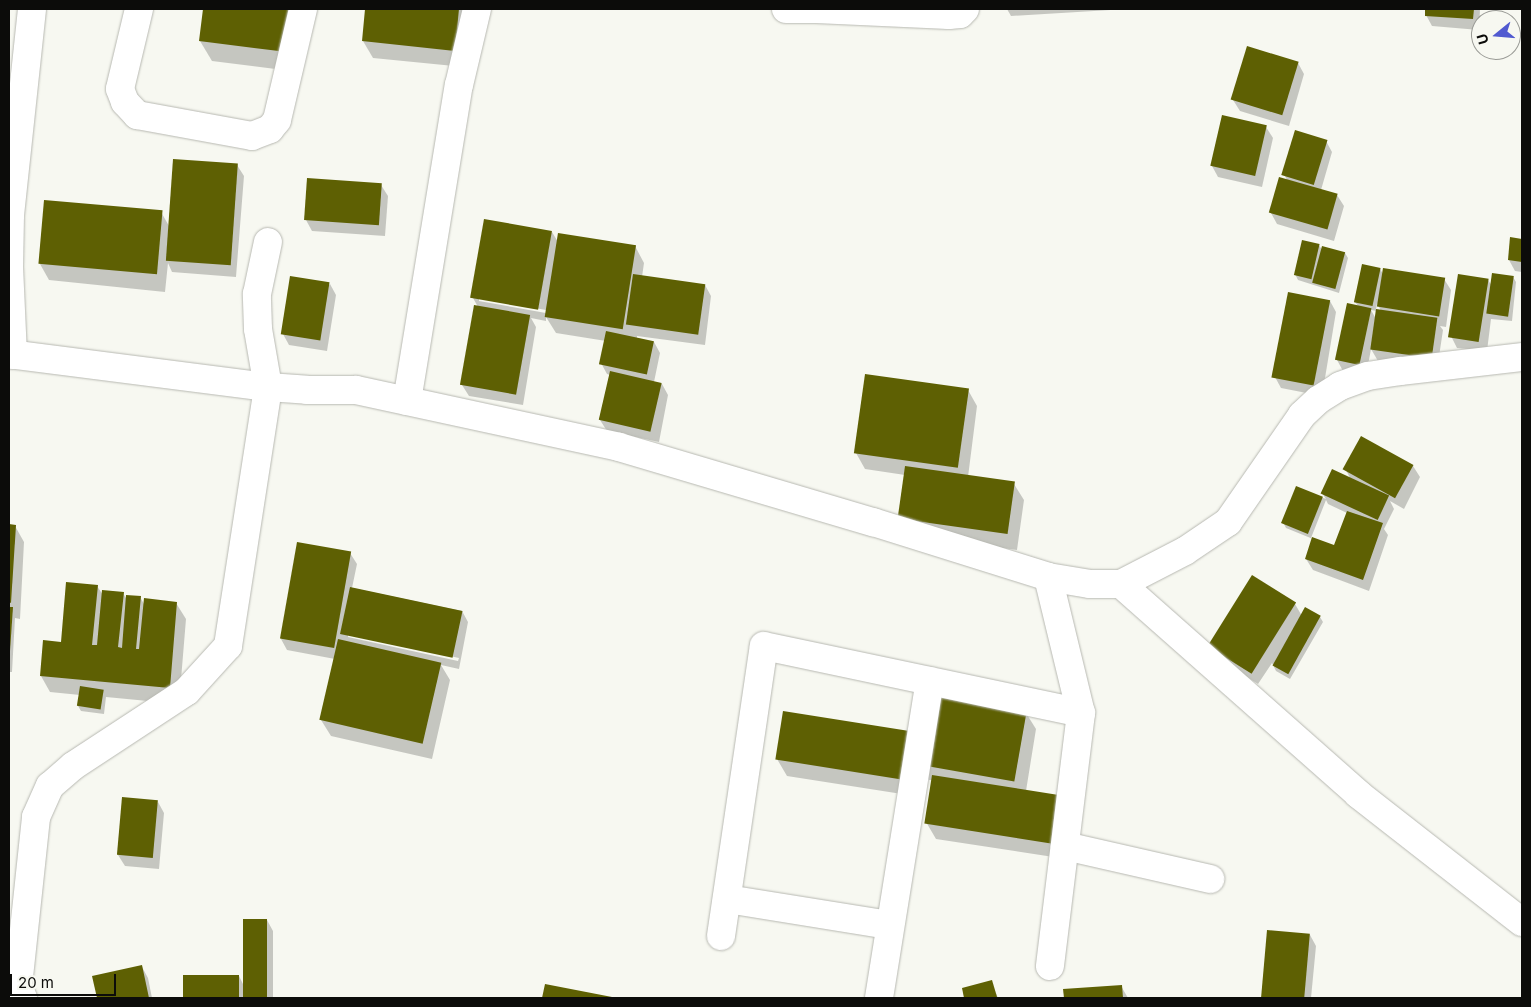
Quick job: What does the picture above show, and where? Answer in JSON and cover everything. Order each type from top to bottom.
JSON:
[{"type":"street","points":[[32,9],[10,215],[11,354],[268,387],[307,390],[356,390],[619,448],[873,522],[1048,577],[1090,584],[1121,584],[1185,551],[1228,522],[1302,415],[1318,400],[1340,386],[1368,376],[1401,370],[1522,357]]},
{"type":"street","points":[[139,9],[120,90],[125,102],[138,115],[252,136],[270,129],[277,120],[303,9]]},
{"type":"street","points":[[407,401],[458,85],[477,9]]},
{"type":"street","points":[[786,9],[950,15],[960,14],[965,9]]},
{"type":"street","points":[[23,998],[18,986],[36,817],[50,786],[73,766],[187,691],[228,646],[268,387],[258,328],[257,294],[268,242]]},
{"type":"street","points":[[1048,577],[1082,713],[1050,966]]},
{"type":"street","points":[[1121,584],[1358,794],[1522,922]]},
{"type":"street","points":[[721,936],[764,646],[1082,713]]},
{"type":"street","points":[[879,998],[930,681]]},
{"type":"street","points":[[1065,846],[1210,879]]},
{"type":"street","points":[[727,899],[890,925]]},
{"type":"building","points":[[203,9],[293,9],[287,52],[199,41]]},
{"type":"building","points":[[365,9],[459,9],[455,51],[362,41]]},
{"type":"building","points":[[1425,9],[1474,9],[1471,10],[1471,19],[1425,16]]},
{"type":"building","points":[[1247,46],[1299,62],[1282,115],[1231,100]]},
{"type":"building","points":[[1222,115],[1267,125],[1255,176],[1210,166]]},
{"type":"building","points":[[1295,130],[1328,140],[1314,185],[1281,175]]},
{"type":"building","points":[[173,159],[238,164],[231,265],[166,261]]},
{"type":"building","points":[[1279,177],[1338,194],[1327,229],[1269,213]]},
{"type":"building","points":[[307,178],[382,183],[379,225],[304,220]]},
{"type":"building","points":[[44,200],[163,210],[157,274],[38,264]]},
{"type":"building","points":[[484,219],[552,231],[538,310],[470,298]]},
{"type":"building","points":[[558,233],[636,245],[623,329],[545,317]]},
{"type":"building","points":[[1510,237],[1522,239],[1522,262],[1508,260]]},
{"type":"building","points":[[1302,240],[1320,244],[1311,279],[1294,275]]},
{"type":"building","points":[[1322,246],[1345,252],[1335,289],[1312,283]]},
{"type":"building","points":[[1362,264],[1381,268],[1372,306],[1354,302]]},
{"type":"building","points":[[1383,268],[1445,278],[1439,316],[1377,307]]},
{"type":"building","points":[[1492,273],[1514,276],[1508,317],[1486,314]]},
{"type":"building","points":[[633,274],[705,284],[698,335],[626,325]]},
{"type":"building","points":[[1458,274],[1489,279],[1479,342],[1448,337]]},
{"type":"building","points":[[290,276],[330,282],[320,341],[281,334]]},
{"type":"building","points":[[1288,292],[1330,300],[1314,386],[1271,377]]},
{"type":"building","points":[[1347,303],[1371,308],[1359,365],[1335,360]]},
{"type":"building","points":[[474,305],[530,315],[516,395],[460,385]]},
{"type":"building","points":[[1376,309],[1437,318],[1432,358],[1370,350]]},
{"type":"building","points":[[606,331],[654,341],[647,374],[599,364]]},
{"type":"building","points":[[610,371],[662,383],[650,432],[599,420]]},
{"type":"building","points":[[865,374],[969,389],[958,468],[854,453]]},
{"type":"building","points":[[1361,436],[1413,465],[1395,498],[1343,469]]},
{"type":"building","points":[[905,466],[1015,481],[1008,534],[898,518]]},
{"type":"building","points":[[1332,469],[1389,496],[1378,520],[1321,493]]},
{"type":"building","points":[[1296,486],[1323,497],[1308,534],[1281,523]]},
{"type":"building","points":[[1347,511],[1383,523],[1363,580],[1305,559],[1312,537],[1334,545]]},
{"type":"building","points":[[9,524],[16,525],[11,603],[9,602]]},
{"type":"building","points":[[297,542],[351,552],[334,648],[280,639]]},
{"type":"building","points":[[1252,575],[1296,603],[1252,674],[1207,646]]},
{"type":"building","points":[[66,582],[98,585],[92,645],[97,645],[102,590],[124,592],[118,647],[122,648],[126,595],[141,596],[136,649],[139,649],[144,598],[177,602],[170,688],[40,676],[43,640],[61,642]]},
{"type":"building","points":[[350,587],[462,611],[453,658],[340,634]]},
{"type":"building","points":[[9,607],[13,607],[10,651],[9,651]]},
{"type":"building","points":[[1305,607],[1321,616],[1288,674],[1273,666]]},
{"type":"building","points":[[338,639],[441,663],[423,744],[319,720]]},
{"type":"building","points":[[80,686],[104,690],[101,710],[77,706]]},
{"type":"building","points":[[939,696],[1027,711],[1014,781],[927,766]]},
{"type":"building","points":[[783,711],[920,733],[913,781],[775,759]]},
{"type":"building","points":[[932,775],[1071,797],[1064,845],[924,823]]},
{"type":"building","points":[[122,797],[158,800],[153,858],[117,855]]},
{"type":"building","points":[[243,919],[267,919],[267,998],[243,998]]},
{"type":"building","points":[[1267,930],[1310,934],[1304,998],[1261,998]]},
{"type":"building","points":[[142,965],[149,998],[97,998],[92,976]]},
{"type":"building","points":[[183,975],[239,975],[239,998],[183,998]]},
{"type":"building","points":[[992,980],[997,997],[964,998],[962,988]]},
{"type":"building","points":[[545,984],[612,997],[612,998],[542,998]]},
{"type":"building","points":[[1122,985],[1123,998],[1064,998],[1063,989]]}]
